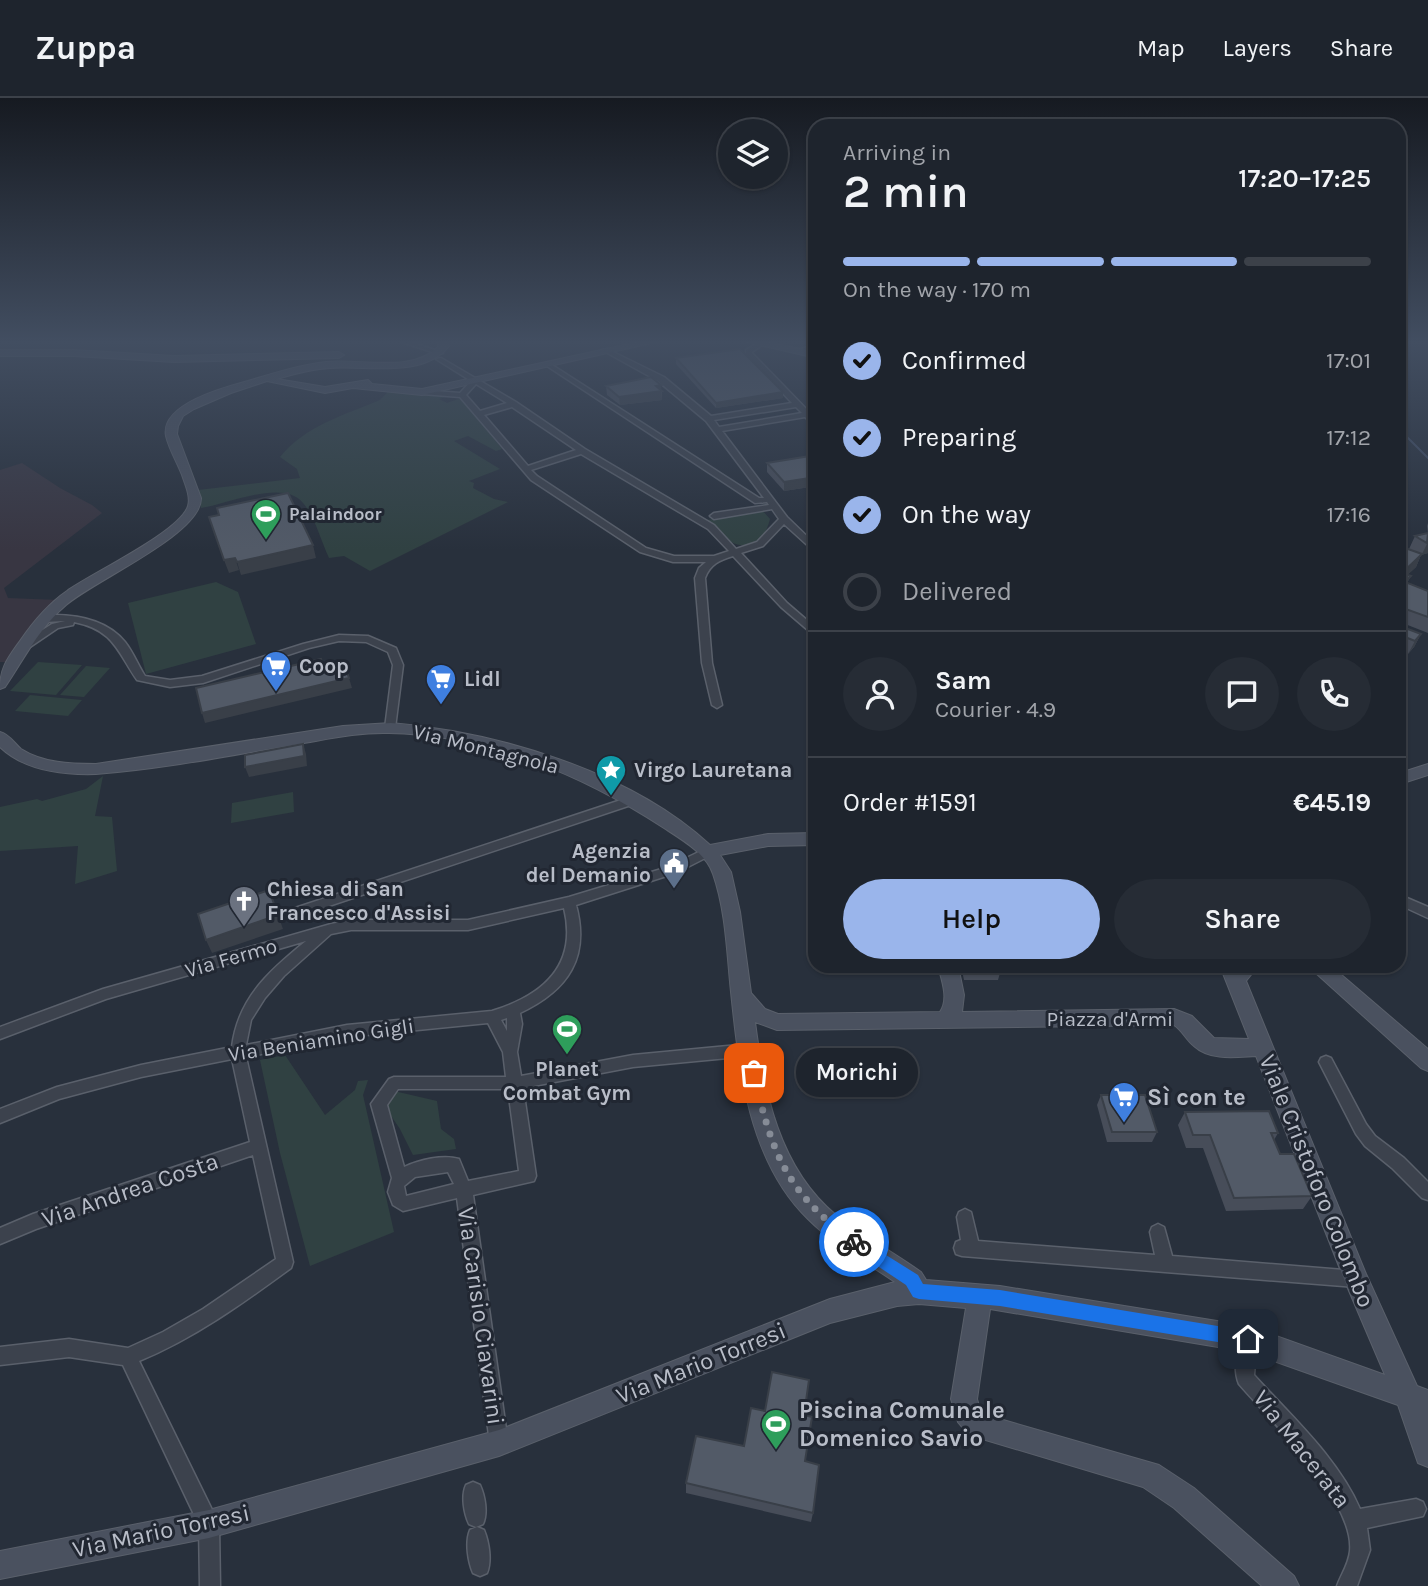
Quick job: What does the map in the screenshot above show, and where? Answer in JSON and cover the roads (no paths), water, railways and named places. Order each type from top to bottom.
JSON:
[{"type":"main road","points":[[0,684],[5,667],[61,601],[89,581],[163,539],[184,524],[192,514],[194,494],[171,434],[174,419],[183,411]]},
{"type":"main road","name":"Via Montagnola","points":[[0,737],[13,751],[26,759],[77,769],[129,765],[342,732],[390,728],[444,735],[546,761],[603,782],[633,800],[709,851],[722,872],[749,1050],[766,1130],[775,1153],[803,1197],[827,1222],[912,1280],[919,1292]]},
{"type":"main road","points":[[1406,777],[1428,769]]},
{"type":"main road","points":[[709,851],[768,841],[808,839]]},
{"type":"main road","points":[[725,884],[732,867],[753,844]]},
{"type":"main road","points":[[945,1020],[953,1014],[955,1003],[949,973]]},
{"type":"main road","name":"Viale Cristoforo Colombo","points":[[1239,973],[1261,1047],[1356,1279],[1418,1399],[1428,1453]]},
{"type":"main road","points":[[1326,973],[1428,1062]]},
{"type":"main road","points":[[741,996],[758,1015],[777,1022]]},
{"type":"main road","name":"Piazza d'Armi","points":[[777,1022],[1174,1017],[1187,1021],[1197,1037],[1211,1047],[1261,1047]]},
{"type":"main road","name":"Via Montagnola","points":[[759,1097],[765,1088],[756,1037],[766,1026],[777,1022]]},
{"type":"main road","name":"Via Mario Torresi","points":[[0,1565],[209,1524],[499,1443],[830,1311],[881,1297],[919,1292],[980,1296],[1248,1339],[1418,1399]]},
{"type":"main road","points":[[980,1296],[964,1399],[967,1413],[978,1426],[1149,1475],[1184,1498],[1284,1586]]},
{"type":"street","points":[[488,411],[480,414],[525,470],[557,496],[643,551],[698,569]]},
{"type":"street","points":[[524,411],[582,451],[700,519],[738,553],[808,628]]},
{"type":"street","points":[[620,411],[758,501],[772,503]]},
{"type":"street","points":[[700,411],[709,419],[784,519],[808,542]]},
{"type":"street","points":[[709,419],[786,411]]},
{"type":"street","points":[[716,430],[780,419],[798,411]]},
{"type":"street","points":[[525,470],[582,451]]},
{"type":"street","points":[[714,516],[772,503]]},
{"type":"street","points":[[698,569],[715,559],[738,553],[765,541],[784,519]]},
{"type":"street","points":[[698,569],[707,663],[717,705]]},
{"type":"street","points":[[61,601],[62,614],[66,620]]},
{"type":"street","points":[[44,619],[81,622],[106,629],[113,635],[141,678],[168,685],[208,678],[339,638],[376,640],[392,650],[398,665],[390,728]]},
{"type":"street","points":[[26,645],[66,620]]},
{"type":"street","points":[[801,622],[808,620]]},
{"type":"street","points":[[291,914],[633,800]]},
{"type":"street","name":"Via Fermo","points":[[0,1033],[103,994],[331,929],[351,925],[468,925],[569,902],[673,870],[709,851]]},
{"type":"street","name":"Via Beniamino Gigli","points":[[0,1116],[57,1093],[104,1079],[347,1031],[492,1017],[513,1012],[549,987],[567,964],[575,941],[569,902]]},
{"type":"street","points":[[1406,903],[1428,913]]},
{"type":"street","points":[[0,1356],[69,1348],[128,1357],[152,1348],[182,1331],[244,1293],[285,1262],[238,1052],[243,1021],[256,1000],[285,965],[331,929]]},
{"type":"street","points":[[510,1052],[515,1024],[513,1012]]},
{"type":"street","points":[[492,1017],[510,1052],[515,1083],[528,1176],[403,1204],[395,1188],[399,1177],[381,1097],[394,1083],[515,1083],[633,1061],[749,1050]]},
{"type":"street","points":[[1326,1062],[1370,1141],[1428,1192]]},
{"type":"street","name":"Via Andrea Costa","points":[[0,1236],[33,1222],[260,1146]]},
{"type":"street","points":[[399,1177],[407,1172],[453,1164],[464,1189]]},
{"type":"street","name":"Via Carisio Ciavarini","points":[[464,1189],[499,1443]]},
{"type":"street","points":[[965,1217],[967,1249],[1356,1279]]},
{"type":"street","points":[[1158,1232],[1166,1265]]},
{"type":"street","name":"Via Macerata","points":[[1248,1339],[1245,1378],[1338,1488],[1356,1520],[1360,1550],[1347,1586]]},
{"type":"street","points":[[128,1357],[209,1524],[210,1586]]},
{"type":"street","points":[[473,1492],[480,1566]]},
{"type":"street","name":"Via Macerata","points":[[1356,1520],[1416,1509]]},
{"type":"waterway","points":[[1406,436],[1428,458]]},
{"type":"place","name":"Palaindoor","points":[[266,541]]},
{"type":"place","name":"Coop","points":[[276,693]]},
{"type":"place","name":"Lidl","points":[[441,706]]},
{"type":"place","name":"Virgo Lauretana","points":[[611,797]]},
{"type":"place","name":"Agenzia del Demanio","points":[[674,890]]},
{"type":"place","name":"Chiesa di San Francesco d'Assisi","points":[[244,928]]},
{"type":"place","name":"Planet Combat Gym","points":[[567,1056]]},
{"type":"place","name":"Morichi","points":[[754,1073]]},
{"type":"place","name":"Sì con te","points":[[1124,1124]]},
{"type":"place","name":"Piscina Comunale Domenico Savio","points":[[776,1451]]}]
